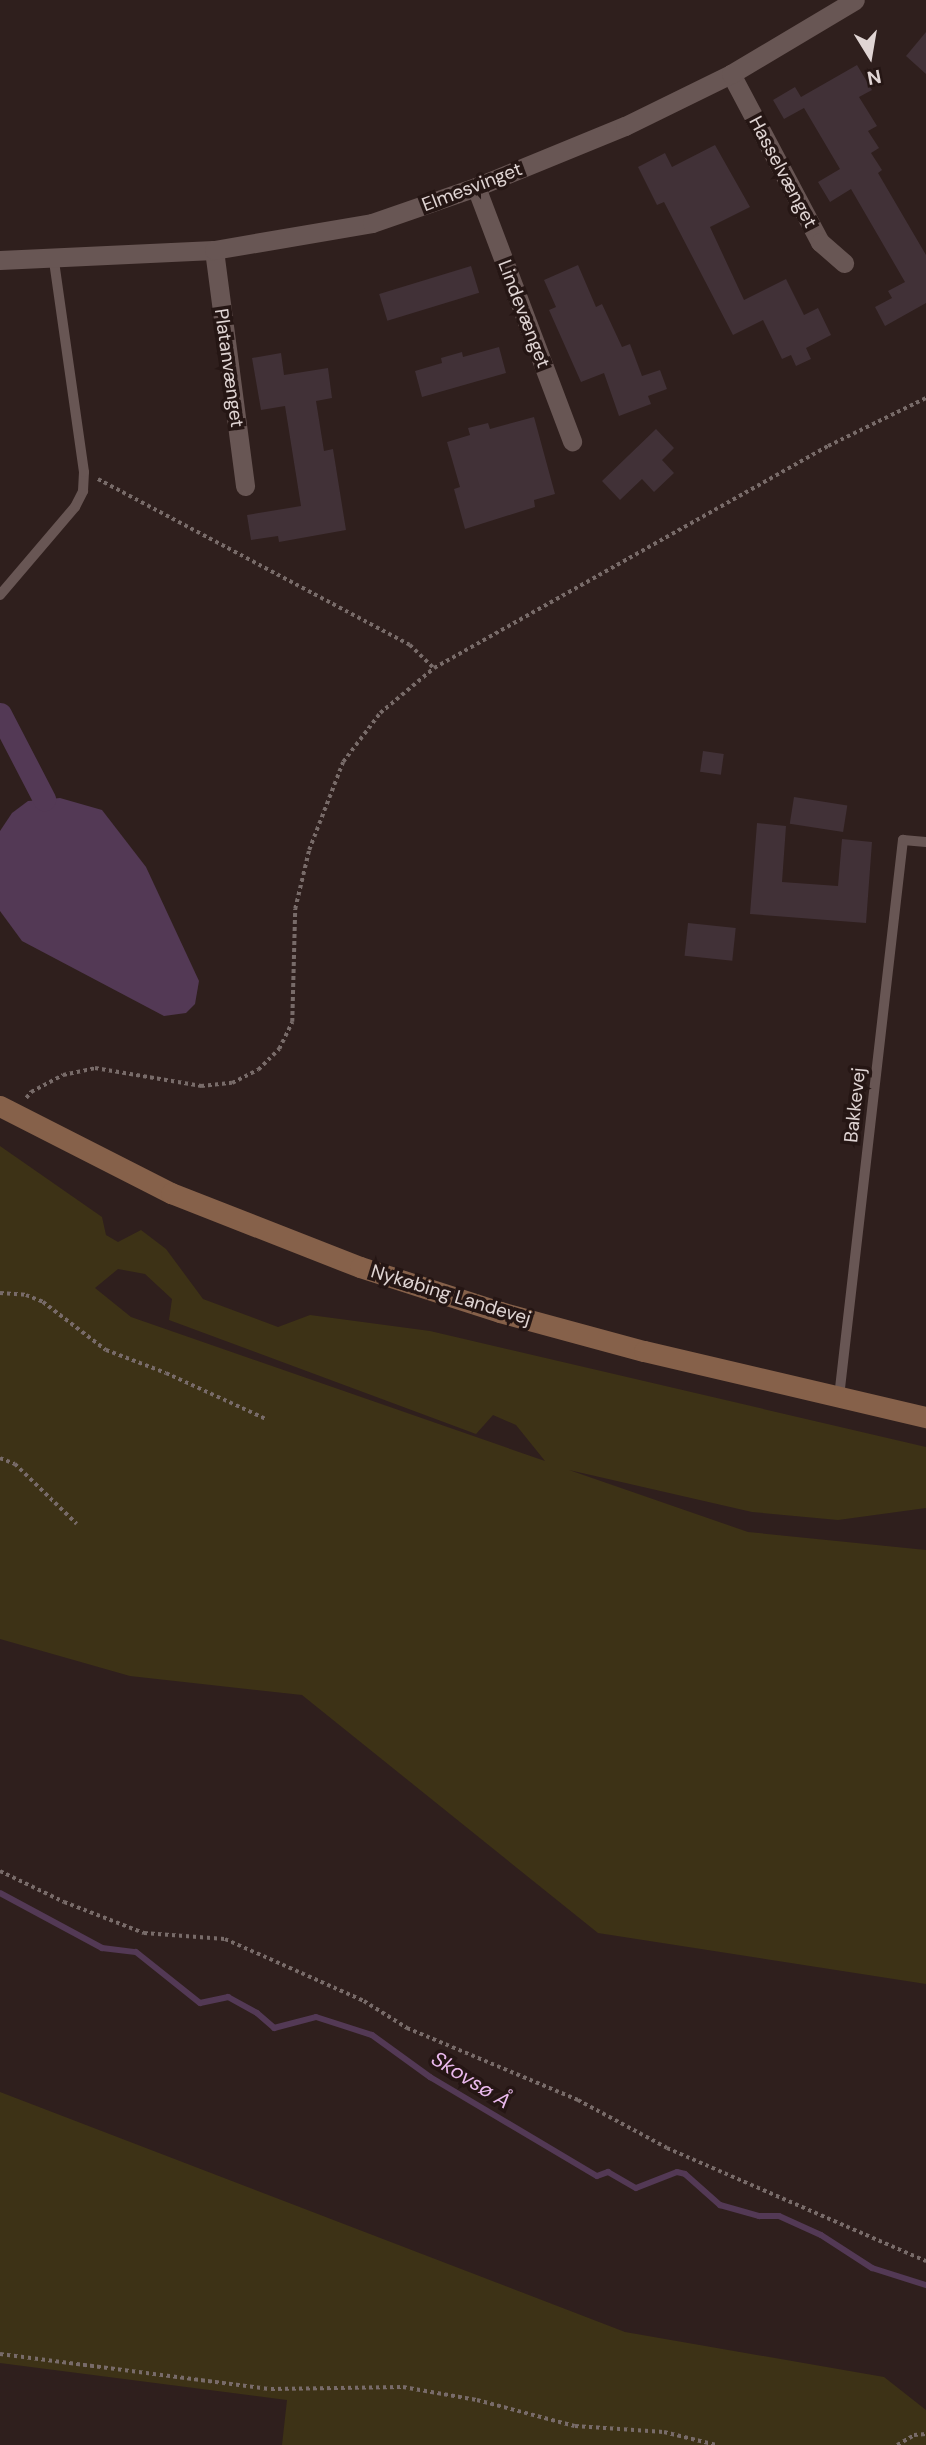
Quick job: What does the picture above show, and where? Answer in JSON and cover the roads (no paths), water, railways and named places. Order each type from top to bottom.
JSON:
[{"type":"main road","name":"Nykøbing Landevej","points":[[7,1110],[171,1193],[360,1267],[513,1316],[644,1351],[926,1417]]},
{"type":"street","name":"Elmesvinget","points":[[0,260],[54,260],[214,250],[372,223],[476,187],[625,126],[731,74],[855,0]]},
{"type":"street","name":"Hasselvænget","points":[[731,74],[820,242],[844,263]]},
{"type":"street","name":"Lindevænget","points":[[476,187],[572,441]]},
{"type":"street","name":"Platanvænget","points":[[214,250],[245,485]]},
{"type":"lane","points":[[0,595],[75,507],[83,491],[84,472],[54,260]]},
{"type":"lane","name":"Bakkevej","points":[[839,1398],[903,840],[926,842]]},
{"type":"waterway","points":[[0,714],[44,799]]},
{"type":"waterway","name":"Skovsø Å","points":[[0,1893],[102,1948],[136,1952],[200,2003],[228,1997],[257,2013],[274,2028],[316,2017],[372,2035],[430,2077],[597,2176],[608,2172],[636,2188],[677,2172],[685,2174],[720,2205],[759,2216],[779,2216],[821,2235],[872,2268],[926,2285]]}]
